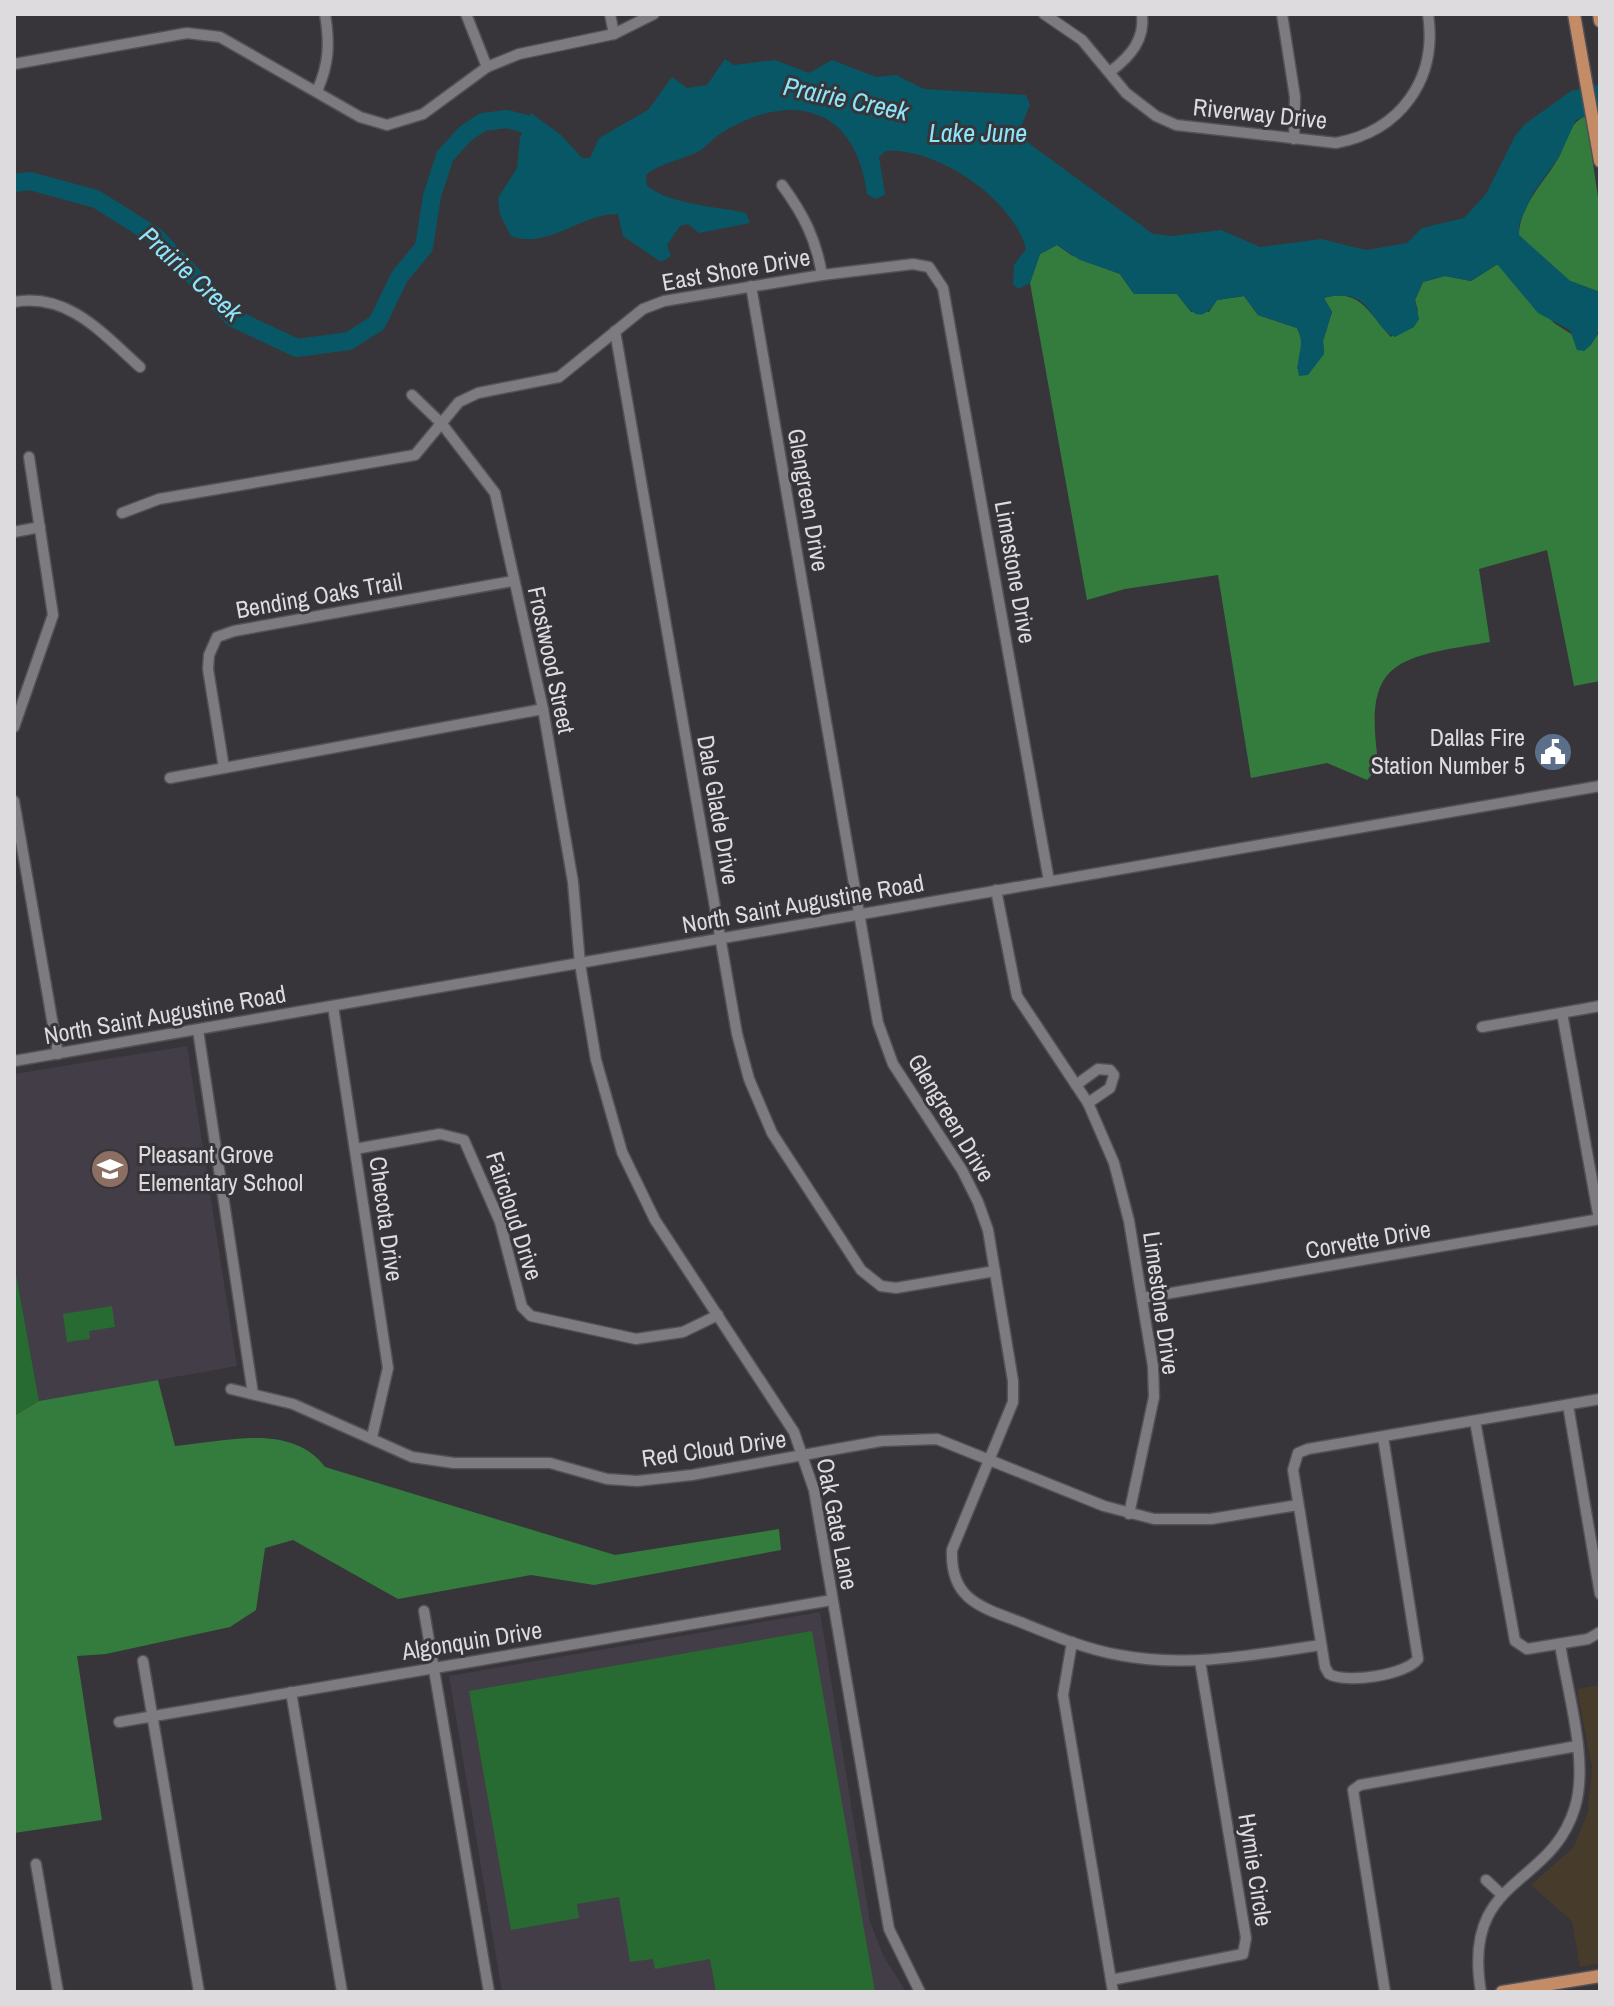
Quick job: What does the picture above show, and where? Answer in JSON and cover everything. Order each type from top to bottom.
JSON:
[{"type":"main road","points":[[1574,14],[1600,161]]},
{"type":"main road","points":[[1599,14],[1600,21]]},
{"type":"main road","points":[[1502,1992],[1600,1976]]},
{"type":"street","points":[[317,91],[329,65],[325,14]]},
{"type":"street","points":[[466,14],[487,67]]},
{"type":"street","points":[[610,14],[614,34]]},
{"type":"street","points":[[14,64],[187,33],[220,37],[360,117],[387,125],[423,114],[487,67],[519,54],[614,34],[654,14]]},
{"type":"street","name":"Riverway Drive","points":[[1044,14],[1082,40],[1111,71],[1126,93],[1156,116],[1176,125],[1336,143],[1360,138],[1396,116],[1417,92],[1429,52],[1428,14]]},
{"type":"street","points":[[1111,71],[1133,51],[1144,27],[1142,14]]},
{"type":"street","points":[[1282,14],[1295,97],[1294,139]]},
{"type":"street","points":[[782,185],[806,219],[816,241],[822,275]]},
{"type":"street","name":"East Shore Drive","points":[[122,513],[159,499],[401,460],[415,455],[459,402],[478,393],[559,377],[643,309],[664,301],[822,275],[913,264],[934,271]]},
{"type":"street","name":"Limestone Drive","points":[[934,271],[943,288],[1049,881]]},
{"type":"street","name":"Glengreen Drive","points":[[751,286],[878,1023],[893,1064],[962,1170],[978,1202],[995,1271],[1013,1381],[1013,1402],[952,1550],[952,1568],[958,1588],[978,1606],[1072,1642],[1130,1657],[1200,1661],[1321,1645]]},
{"type":"street","points":[[14,302],[54,303],[84,316],[140,367]]},
{"type":"street","name":"Dale Glade Drive","points":[[615,331],[719,939],[741,1049],[772,1133],[861,1270],[881,1286],[896,1288],[995,1271]]},
{"type":"street","name":"Frostwood Street","points":[[412,395],[442,424],[495,493],[543,709],[573,882],[580,964]]},
{"type":"street","points":[[14,727],[53,615],[29,457]]},
{"type":"street","points":[[14,532],[40,527]]},
{"type":"street","name":"Bending Oaks Trail","points":[[224,768],[208,669],[209,655],[217,637],[234,631],[513,581]]},
{"type":"street","points":[[170,778],[543,709]]},
{"type":"street","name":"North Saint Augustine Road","points":[[14,1061],[1600,786]]},
{"type":"street","points":[[14,801],[58,1054]]},
{"type":"street","name":"Limestone Drive","points":[[996,890],[1017,996],[1088,1103],[1120,1186],[1142,1298],[1154,1397],[1129,1514]]},
{"type":"street","name":"Oak Gate Lane","points":[[580,964],[596,1060],[622,1152],[655,1220],[776,1401],[805,1456],[889,1929],[920,1992]]},
{"type":"street","name":"Checota Drive","points":[[333,1006],[388,1368],[372,1437]]},
{"type":"street","points":[[1482,1027],[1600,1006]]},
{"type":"street","points":[[1562,1013],[1600,1219]]},
{"type":"street","points":[[198,1030],[253,1394]]},
{"type":"street","points":[[1076,1085],[1098,1069],[1110,1070],[1114,1075],[1110,1088],[1088,1103]]},
{"type":"street","name":"Faircloud Drive","points":[[355,1149],[440,1134],[464,1140],[500,1222],[522,1307],[531,1316],[636,1339],[683,1332],[718,1315]]},
{"type":"street","name":"Corvette Drive","points":[[1142,1298],[1600,1219]]},
{"type":"street","name":"Red Cloud Drive","points":[[231,1389],[293,1404],[424,1460],[471,1464],[550,1463],[625,1481],[692,1475],[913,1438],[953,1443],[1129,1514],[1154,1519],[1211,1519],[1298,1505]]},
{"type":"street","points":[[1383,1437],[1418,1659],[1409,1668],[1346,1681],[1329,1674],[1321,1645],[1293,1470],[1298,1453],[1383,1437],[1600,1399]]},
{"type":"street","points":[[1568,1405],[1600,1594]]},
{"type":"street","points":[[1475,1421],[1512,1635],[1519,1646],[1527,1649],[1588,1639],[1600,1632]]},
{"type":"street","name":"Algonquin Drive","points":[[119,1722],[832,1600]]},
{"type":"street","points":[[424,1611],[489,1992]]},
{"type":"street","points":[[1072,1642],[1063,1695],[1112,1986]]},
{"type":"street","points":[[1481,1992],[1477,1972],[1481,1935],[1501,1894],[1551,1850],[1570,1822],[1579,1780],[1577,1746],[1560,1644]]},
{"type":"street","points":[[143,1661],[199,1992]]},
{"type":"street","name":"Hymie Circle","points":[[1112,1986],[1243,1954],[1246,1938],[1200,1661]]},
{"type":"street","points":[[291,1692],[342,1992]]},
{"type":"street","points":[[1385,1992],[1353,1790],[1360,1785],[1577,1746]]},
{"type":"street","points":[[36,1864],[58,1992]]},
{"type":"street","points":[[1486,1880],[1501,1894]]},
{"type":"shaded area","name":"Pleasant Grove Elementary School","points":[[187,1046],[237,1366],[39,1401],[14,1263],[14,1074]]},
{"type":"shaded area","points":[[820,1612],[870,1922],[884,1957],[906,1992],[502,1992],[449,1676]]},
{"type":"shaded area","points":[[1600,1685],[1600,1963],[1580,1967],[1572,1921],[1531,1885],[1574,1847],[1588,1812],[1592,1767],[1577,1689]]},
{"type":"green space","points":[[1586,116],[1600,211],[1600,292],[1570,281],[1519,236],[1528,204],[1559,157],[1571,128]]},
{"type":"green space","points":[[1057,245],[1071,255],[1120,274],[1134,294],[1177,294],[1191,312],[1209,312],[1217,300],[1244,296],[1258,315],[1297,328],[1303,343],[1297,369],[1324,354],[1323,341],[1332,312],[1324,298],[1347,296],[1355,300],[1391,337],[1418,311],[1415,300],[1423,282],[1445,276],[1471,281],[1498,264],[1554,323],[1590,346],[1600,331],[1600,681],[1574,686],[1547,550],[1479,569],[1490,642],[1430,653],[1392,670],[1382,684],[1376,704],[1379,767],[1367,780],[1327,763],[1251,778],[1218,575],[1125,589],[1087,600],[1030,283],[1040,254]]},
{"type":"green space","points":[[14,1263],[39,1401],[14,1416]]},
{"type":"green space","points":[[112,1306],[115,1327],[89,1331],[90,1339],[67,1342],[63,1314]]},
{"type":"green space","points":[[158,1380],[175,1446],[256,1438],[294,1444],[311,1453],[325,1467],[615,1555],[779,1529],[781,1550],[594,1585],[531,1575],[398,1599],[293,1540],[265,1548],[256,1610],[230,1627],[106,1654],[77,1656],[102,1820],[14,1833],[14,1416],[39,1401]]},
{"type":"green space","points":[[812,1631],[875,1992],[716,1992],[710,1959],[655,1969],[653,1959],[630,1962],[619,1897],[577,1904],[579,1918],[511,1930],[469,1691]]},
{"type":"water","name":"Lake June","points":[[725,59],[734,65],[775,60],[809,73],[832,60],[876,77],[896,75],[924,89],[1026,95],[1030,105],[1022,124],[1027,142],[1153,234],[1172,236],[1221,230],[1260,247],[1321,239],[1366,250],[1407,243],[1422,228],[1464,218],[1486,194],[1515,136],[1525,124],[1571,91],[1600,84],[1600,111],[1576,120],[1559,157],[1533,193],[1519,224],[1519,235],[1570,281],[1600,292],[1598,332],[1584,351],[1577,350],[1570,330],[1538,313],[1497,264],[1471,281],[1445,276],[1423,282],[1415,300],[1419,319],[1414,327],[1395,337],[1379,324],[1361,301],[1340,295],[1324,298],[1332,312],[1323,341],[1324,354],[1308,375],[1299,376],[1301,341],[1297,328],[1258,315],[1244,296],[1217,300],[1206,313],[1196,314],[1177,294],[1134,294],[1120,274],[1080,260],[1057,245],[1040,254],[1030,283],[1018,289],[1013,284],[1014,265],[1026,249],[1019,231],[990,195],[950,167],[906,152],[886,151],[879,157],[885,195],[875,199],[867,194],[860,164],[849,141],[834,124],[816,114],[795,110],[771,112],[746,120],[717,136],[701,150],[646,175],[647,186],[657,192],[681,201],[746,213],[750,223],[699,233],[688,224],[680,226],[667,245],[671,256],[661,262],[623,236],[618,214],[605,215],[538,238],[511,236],[500,215],[498,198],[517,168],[520,138],[531,113],[561,135],[582,158],[590,158],[599,138],[648,110],[672,77],[687,88],[707,85]]},
{"type":"waterway","name":"Prairie Creek","points":[[14,183],[30,181],[96,199],[155,236],[233,318],[297,348],[349,341],[377,323],[400,276],[424,247],[432,196],[445,156],[466,133],[483,122],[507,119],[526,124],[544,141]]},
{"type":"place","name":"Dallas Fire Station Number 5","points":[[1553,752]]},
{"type":"place","name":"Pleasant Grove Elementary School","points":[[110,1169]]}]
